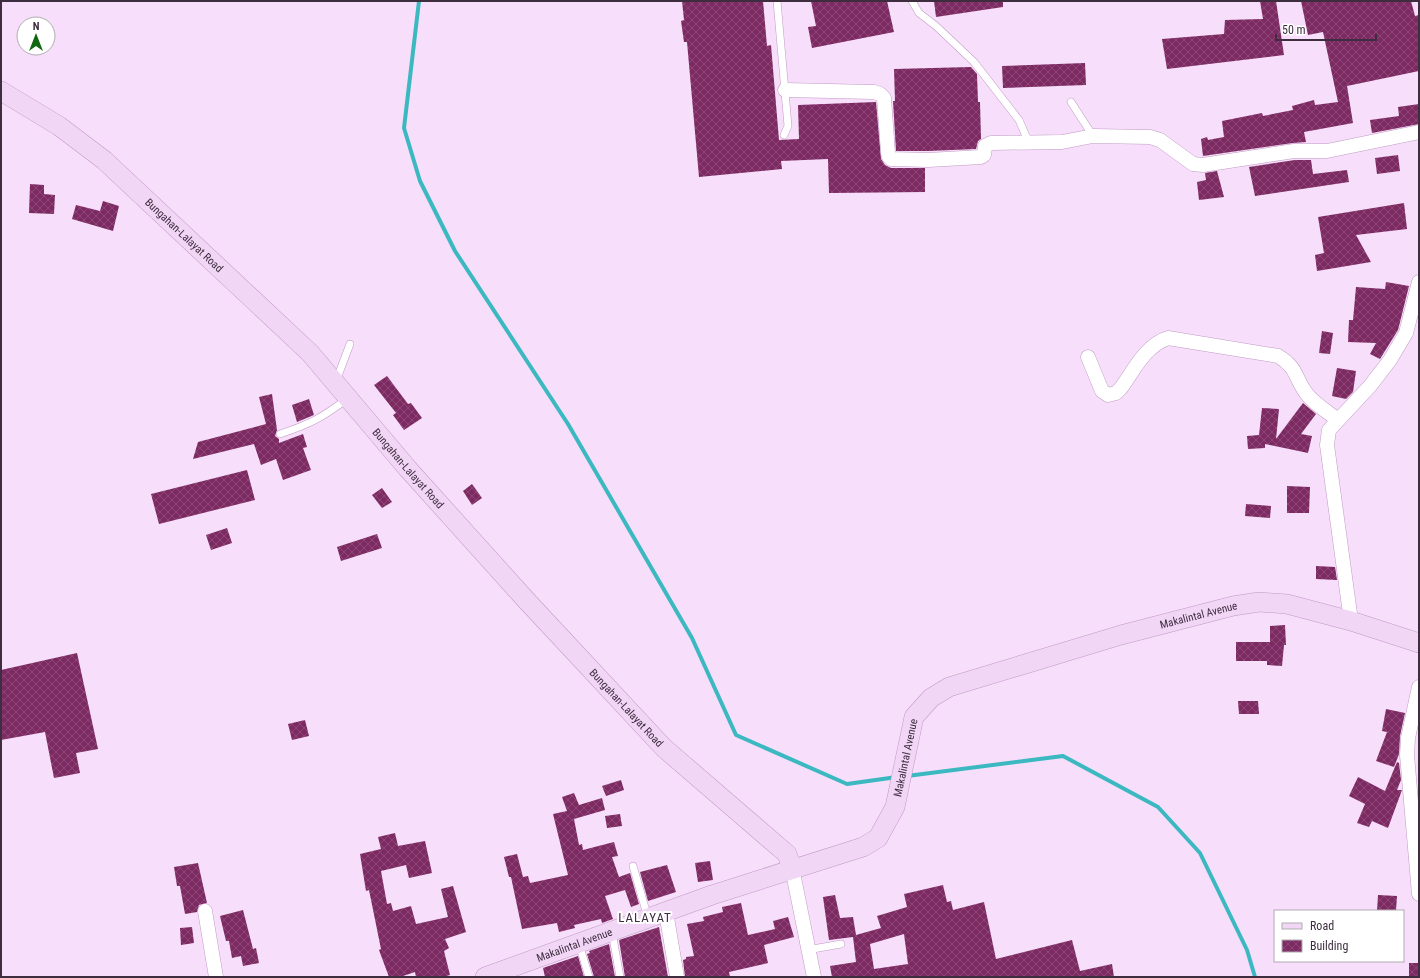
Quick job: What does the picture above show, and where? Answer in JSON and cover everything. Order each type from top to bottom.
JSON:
[{"type":"street","points":[[785,90],[874,92],[880,94],[884,98],[888,153],[891,159],[928,160],[981,157],[984,155],[985,146],[991,143],[1062,142],[1093,136],[1150,137],[1160,140],[1187,161],[1193,164],[1203,165],[1294,152],[1327,152],[1419,132]]},
{"type":"street","name":"Bungahan-Lalayat Road","points":[[1,91],[59,126],[104,160],[310,353],[526,600],[664,748],[787,854],[792,868]]},
{"type":"street","points":[[1350,621],[1327,445],[1329,430],[1374,381],[1390,360],[1406,333],[1419,282]]},
{"type":"street","points":[[1088,357],[1102,391],[1108,395],[1116,393],[1121,388],[1151,347],[1157,342],[1168,338],[1278,356],[1287,361],[1297,374],[1305,392],[1311,399],[1338,420]]},
{"type":"street","name":"Makalintal Avenue","points":[[484,977],[792,868],[863,847],[878,838],[895,807],[914,717],[931,698],[949,687],[1121,635],[1233,606],[1259,602],[1287,604],[1350,621],[1419,643]]},
{"type":"street","points":[[1419,687],[1408,738],[1408,755],[1416,828],[1419,894]]},
{"type":"street","points":[[792,868],[807,950],[814,977]]},
{"type":"street","points":[[205,911],[216,977]]},
{"type":"street","points":[[657,915],[677,977]]},
{"type":"lane","points":[[777,1],[788,126],[784,135]]},
{"type":"lane","points":[[912,1],[919,13],[936,26],[974,62],[1019,120],[1029,143]]},
{"type":"lane","points":[[1072,102],[1093,136]]},
{"type":"lane","points":[[335,383],[350,344]]},
{"type":"lane","points":[[280,434],[310,424],[324,417],[348,398]]},
{"type":"lane","points":[[633,866],[657,915]]},
{"type":"lane","points":[[612,932],[620,977]]},
{"type":"lane","points":[[579,944],[590,977]]},
{"type":"lane","points":[[807,950],[841,944]]},
{"type":"building","points":[[682,1],[763,1],[767,46],[771,45],[779,140],[799,139],[798,105],[876,102],[881,159],[885,165],[891,168],[925,168],[925,192],[829,193],[828,159],[781,161],[782,169],[699,177],[687,42],[684,42],[681,21],[684,20]]},
{"type":"building","points":[[811,1],[887,1],[894,32],[812,48],[808,27],[816,26]]},
{"type":"building","points":[[934,1],[1003,1],[1003,7],[936,17]]},
{"type":"building","points":[[1260,1],[1276,1],[1284,55],[1167,69],[1162,39],[1224,34],[1225,20],[1263,19]]},
{"type":"building","points":[[1301,1],[1411,1],[1415,16],[1419,15],[1419,71],[1347,86],[1353,123],[1304,132],[1306,142],[1203,156],[1201,139],[1207,137],[1208,140],[1224,137],[1222,121],[1262,113],[1263,116],[1293,110],[1292,106],[1314,100],[1315,105],[1338,102],[1323,32],[1308,35]]},
{"type":"building","points":[[1085,63],[1086,85],[1003,88],[1002,66]]},
{"type":"building","points":[[971,67],[977,74],[978,102],[980,102],[981,139],[978,141],[976,149],[896,151],[893,101],[895,101],[894,69]]},
{"type":"building","points":[[1419,104],[1419,124],[1372,133],[1370,120],[1399,116],[1398,107]]},
{"type":"building","points":[[1398,155],[1400,171],[1377,174],[1375,158]]},
{"type":"building","points":[[1295,160],[1311,160],[1313,174],[1347,170],[1349,182],[1255,196],[1249,167]]},
{"type":"building","points":[[1217,171],[1224,197],[1199,200],[1197,182],[1206,180],[1205,173]]},
{"type":"building","points":[[30,184],[44,185],[44,194],[55,195],[54,214],[29,213]]},
{"type":"building","points":[[103,201],[119,206],[113,231],[72,219],[76,205],[100,211]]},
{"type":"building","points":[[1404,203],[1407,229],[1356,235],[1371,262],[1317,271],[1315,255],[1324,253],[1318,217]]},
{"type":"building","points":[[1386,282],[1409,286],[1398,330],[1380,359],[1370,354],[1376,343],[1348,342],[1349,320],[1353,320],[1356,287],[1385,289]]},
{"type":"building","points":[[1322,331],[1333,333],[1330,354],[1319,353]]},
{"type":"building","points":[[1337,368],[1356,371],[1353,392],[1346,399],[1332,396]]},
{"type":"building","points":[[387,376],[408,404],[411,403],[422,418],[404,430],[393,415],[396,413],[374,385]]},
{"type":"building","points":[[272,394],[277,430],[275,436],[279,439],[279,443],[303,434],[307,447],[303,448],[311,470],[283,480],[276,459],[261,465],[254,444],[193,459],[198,442],[266,424],[259,397]]},
{"type":"building","points":[[309,399],[314,415],[297,422],[292,405]]},
{"type":"building","points":[[1303,403],[1316,414],[1301,434],[1312,436],[1308,453],[1265,444],[1265,448],[1248,449],[1247,436],[1259,435],[1262,408],[1279,409],[1276,439]]},
{"type":"building","points":[[247,470],[255,500],[159,524],[151,494]]},
{"type":"building","points":[[472,484],[482,498],[472,505],[463,491]]},
{"type":"building","points":[[1287,486],[1310,487],[1309,513],[1287,513]]},
{"type":"building","points":[[382,488],[392,502],[382,508],[372,495]]},
{"type":"building","points":[[1246,504],[1271,506],[1270,518],[1245,516]]},
{"type":"building","points":[[227,528],[232,543],[211,550],[206,535]]},
{"type":"building","points":[[377,534],[382,548],[341,561],[337,547]]},
{"type":"building","points":[[1316,566],[1335,567],[1337,580],[1316,579]]},
{"type":"building","points":[[1285,625],[1286,645],[1284,645],[1282,666],[1267,665],[1267,661],[1236,661],[1236,642],[1270,642],[1270,626]]},
{"type":"building","points":[[77,653],[98,749],[76,753],[80,773],[54,778],[45,732],[1,740],[1,670]]},
{"type":"building","points":[[1238,701],[1258,701],[1259,714],[1239,714]]},
{"type":"building","points":[[1386,709],[1405,713],[1400,736],[1399,754],[1394,767],[1376,761],[1387,732],[1382,731]]},
{"type":"building","points":[[305,720],[309,736],[292,740],[288,724]]},
{"type":"building","points":[[1397,762],[1399,763],[1401,780],[1397,790],[1402,790],[1388,828],[1372,821],[1369,827],[1357,823],[1365,804],[1349,796],[1358,777],[1385,791]]},
{"type":"building","points":[[621,780],[624,790],[606,796],[602,786]]},
{"type":"building","points":[[574,793],[579,805],[602,798],[605,810],[574,819],[579,845],[582,844],[583,850],[614,842],[618,856],[612,857],[619,877],[630,873],[639,904],[631,907],[625,890],[605,896],[613,919],[602,923],[601,919],[574,925],[575,928],[559,932],[557,923],[522,929],[511,877],[509,877],[504,857],[517,854],[523,877],[528,876],[530,883],[568,875],[553,814],[567,811],[562,797]]},
{"type":"building","points":[[620,814],[622,826],[607,828],[605,816]]},
{"type":"building","points":[[395,833],[398,846],[425,841],[432,873],[409,878],[406,865],[381,871],[387,904],[391,903],[393,911],[411,906],[416,924],[448,917],[441,889],[453,886],[466,932],[445,939],[449,948],[444,951],[450,975],[443,977],[416,977],[415,972],[400,977],[389,977],[379,950],[381,949],[369,890],[366,891],[360,854],[381,849],[378,837]]},
{"type":"building","points":[[710,861],[713,880],[698,882],[695,863]]},
{"type":"building","points":[[198,863],[207,903],[199,905],[197,912],[185,914],[180,886],[177,886],[174,867]]},
{"type":"building","points":[[667,865],[676,892],[648,901],[640,872]]},
{"type":"building","points":[[943,885],[947,902],[951,901],[953,910],[984,902],[996,959],[1072,940],[1080,971],[1112,964],[1114,977],[832,977],[830,966],[856,962],[853,937],[829,940],[823,897],[835,895],[840,918],[853,917],[856,935],[881,928],[877,916],[907,907],[904,894]],"holes":[[[904,934],[908,964],[874,969],[870,944]]]},
{"type":"building","points":[[1378,895],[1397,896],[1396,910],[1377,910]]},
{"type":"building","points":[[741,903],[748,935],[775,929],[773,921],[788,917],[794,937],[764,945],[768,963],[729,972],[730,977],[685,977],[683,960],[686,959],[686,957],[694,956],[687,924],[704,921],[703,917],[723,912],[722,907]]},
{"type":"building","points":[[243,910],[253,949],[256,948],[259,963],[243,966],[241,956],[232,958],[229,941],[226,941],[220,916]]},
{"type":"building","points":[[192,927],[194,943],[181,945],[180,928]]},
{"type":"building","points":[[659,927],[668,977],[625,977],[619,940]]},
{"type":"building","points":[[609,944],[615,977],[594,977],[587,954],[590,953],[589,951]]},
{"type":"building","points":[[578,956],[584,977],[545,977],[543,968]]},
{"type":"building","points":[[1409,963],[1419,963],[1419,977],[1409,977]]},
{"type":"waterway","points":[[419,1],[404,128],[420,181],[455,251],[568,424],[692,638],[736,735],[847,784],[897,777]]},
{"type":"waterway","points":[[907,776],[1063,756],[1158,807],[1200,853],[1247,950],[1255,977]]},
{"type":"district","name":"LALAYAT","points":[[645,917]]}]
